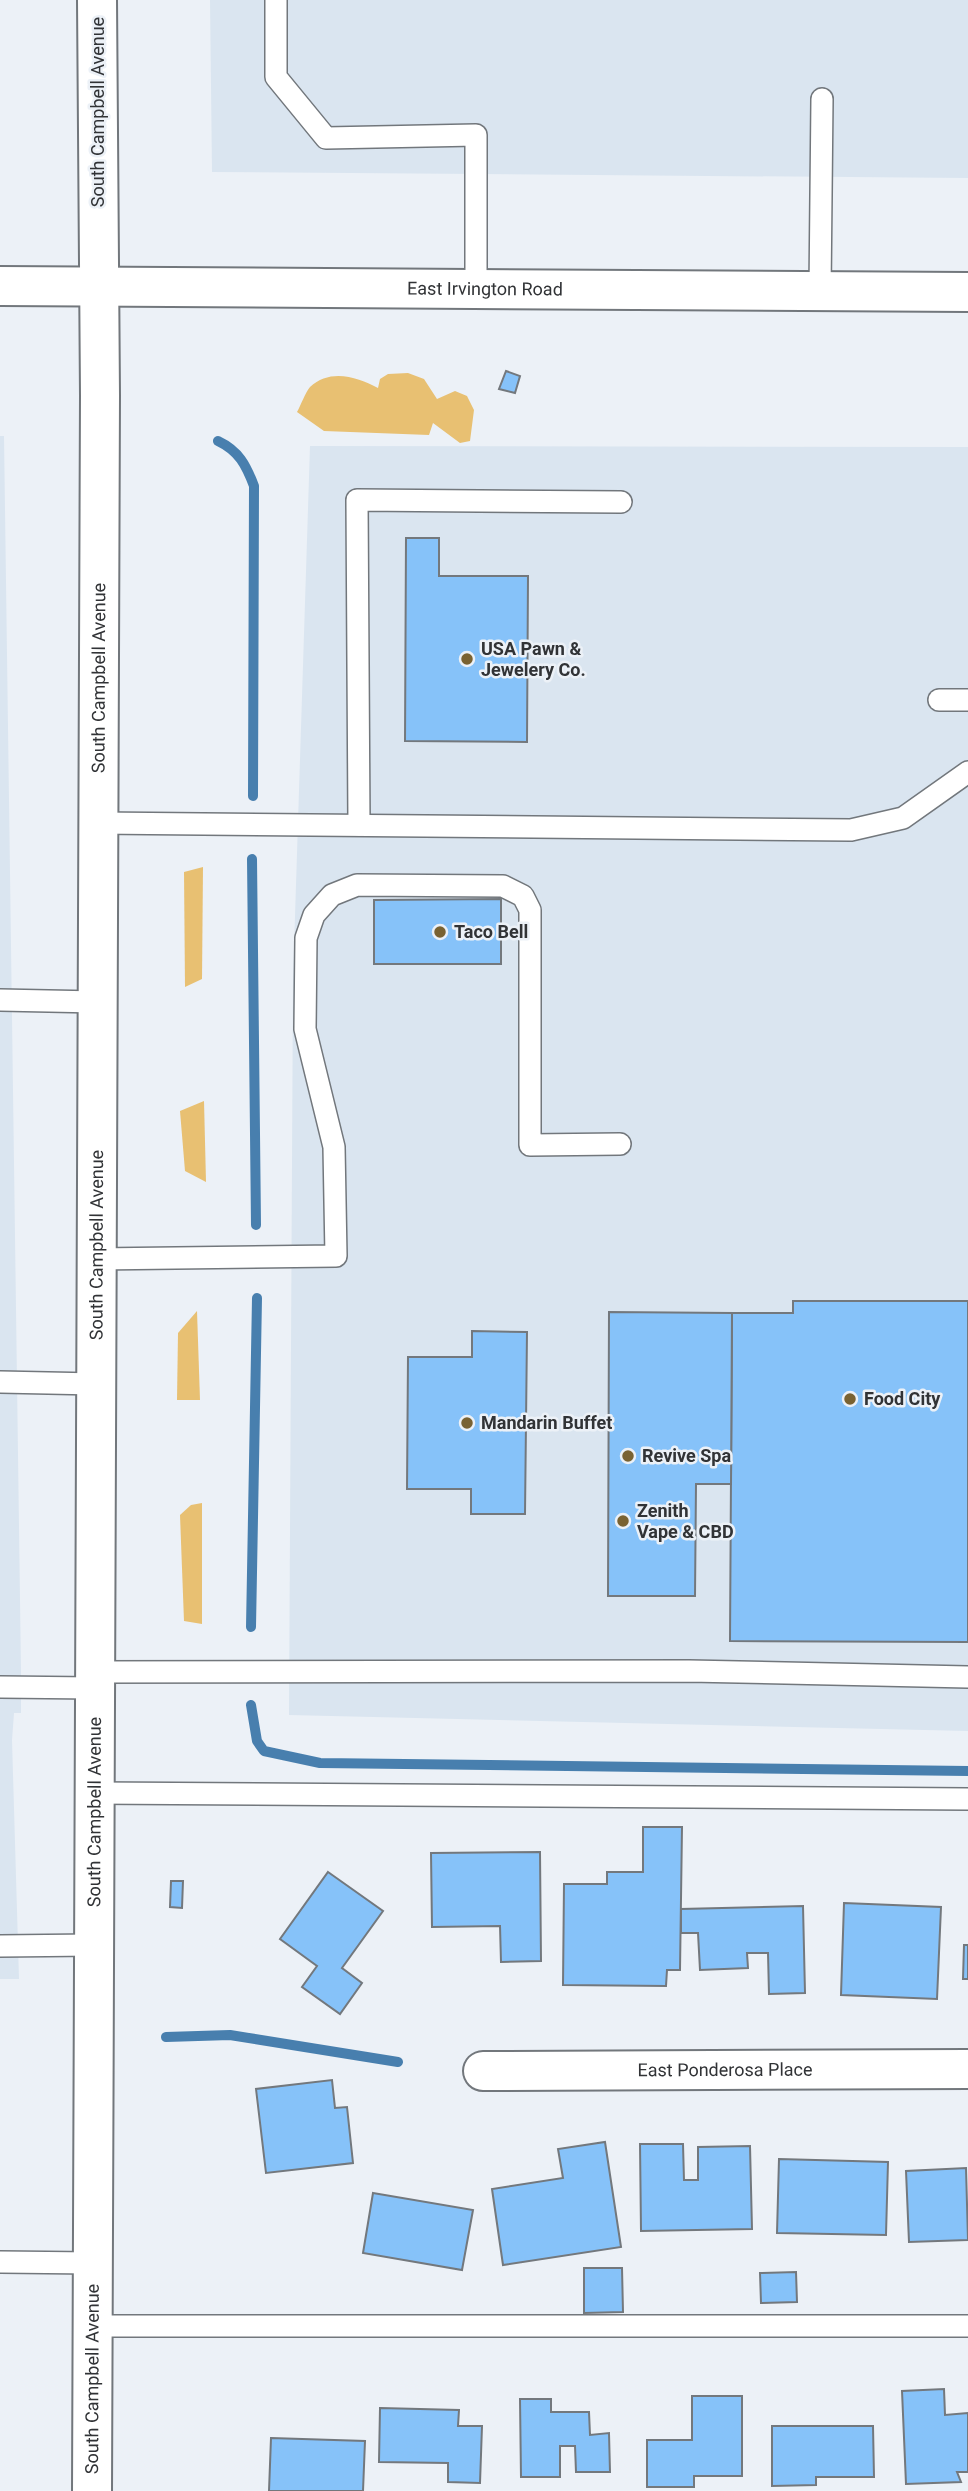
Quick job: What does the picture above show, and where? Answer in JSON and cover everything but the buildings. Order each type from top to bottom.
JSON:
[{"type":"main road","name":"South Campbell Avenue","points":[[92,2491],[99,287],[97,0]]},
{"type":"main road","name":"East Irvington Road","points":[[0,286],[968,292]]},
{"type":"main road","name":"East Ponderosa Place","points":[[483,2071],[968,2069]]},
{"type":"lane","points":[[276,0],[276,77],[326,138],[476,135],[476,290]]},
{"type":"lane","points":[[820,291],[822,99]]},
{"type":"lane","points":[[359,825],[357,500],[621,502]]},
{"type":"lane","points":[[939,700],[968,700]]},
{"type":"lane","points":[[97,822],[851,830],[903,818],[968,772]]},
{"type":"lane","points":[[96,1259],[336,1256],[334,1147],[305,1029],[306,938],[314,915],[332,895],[357,885],[503,886],[523,897],[530,910],[530,1145],[620,1144]]},
{"type":"lane","points":[[0,1000],[97,1002]]},
{"type":"lane","points":[[0,1382],[96,1384]]},
{"type":"lane","points":[[0,1688],[94,1680],[689,1671],[968,1677]]},
{"type":"lane","points":[[93,1793],[968,1799]]},
{"type":"lane","points":[[0,1946],[93,1945]]},
{"type":"lane","points":[[0,2262],[93,2263]]},
{"type":"lane","points":[[92,2326],[968,2326]]},
{"type":"shaded area","points":[[210,0],[968,0],[968,178],[212,172]]},
{"type":"shaded area","points":[[408,373],[424,379],[437,399],[455,391],[467,396],[474,410],[470,441],[460,443],[433,423],[429,435],[324,431],[297,412],[310,387],[326,378],[344,376],[378,388],[380,379],[388,374]]},
{"type":"shaded area","points":[[0,436],[4,436],[21,1672],[21,1713],[14,1713],[12,1740],[19,1979],[0,1979]]},
{"type":"shaded area","points":[[310,446],[968,447],[968,1731],[289,1715],[293,979]]},
{"type":"shaded area","points":[[203,867],[202,979],[185,987],[184,872]]},
{"type":"shaded area","points":[[204,1101],[206,1182],[185,1171],[180,1111]]},
{"type":"shaded area","points":[[197,1311],[200,1400],[177,1400],[178,1333]]},
{"type":"shaded area","points":[[202,1503],[202,1624],[184,1621],[180,1515],[191,1505]]},
{"type":"waterway","points":[[218,441],[241,459],[254,486],[253,796]]},
{"type":"waterway","points":[[252,859],[256,1225]]},
{"type":"waterway","points":[[251,1627],[257,1298]]},
{"type":"waterway","points":[[251,1705],[257,1741],[264,1751],[320,1763],[968,1771]]},
{"type":"waterway","points":[[166,2037],[230,2035],[398,2062]]},
{"type":"place","name":"USA Pawn & Jewelery Co.","points":[[467,659]]},
{"type":"place","name":"Taco Bell","points":[[440,932]]},
{"type":"place","name":"Food City","points":[[850,1399]]},
{"type":"place","name":"Mandarin Buffet","points":[[467,1423]]},
{"type":"place","name":"Revive Spa","points":[[628,1456]]},
{"type":"place","name":"Zenith Vape & CBD","points":[[623,1521]]}]
